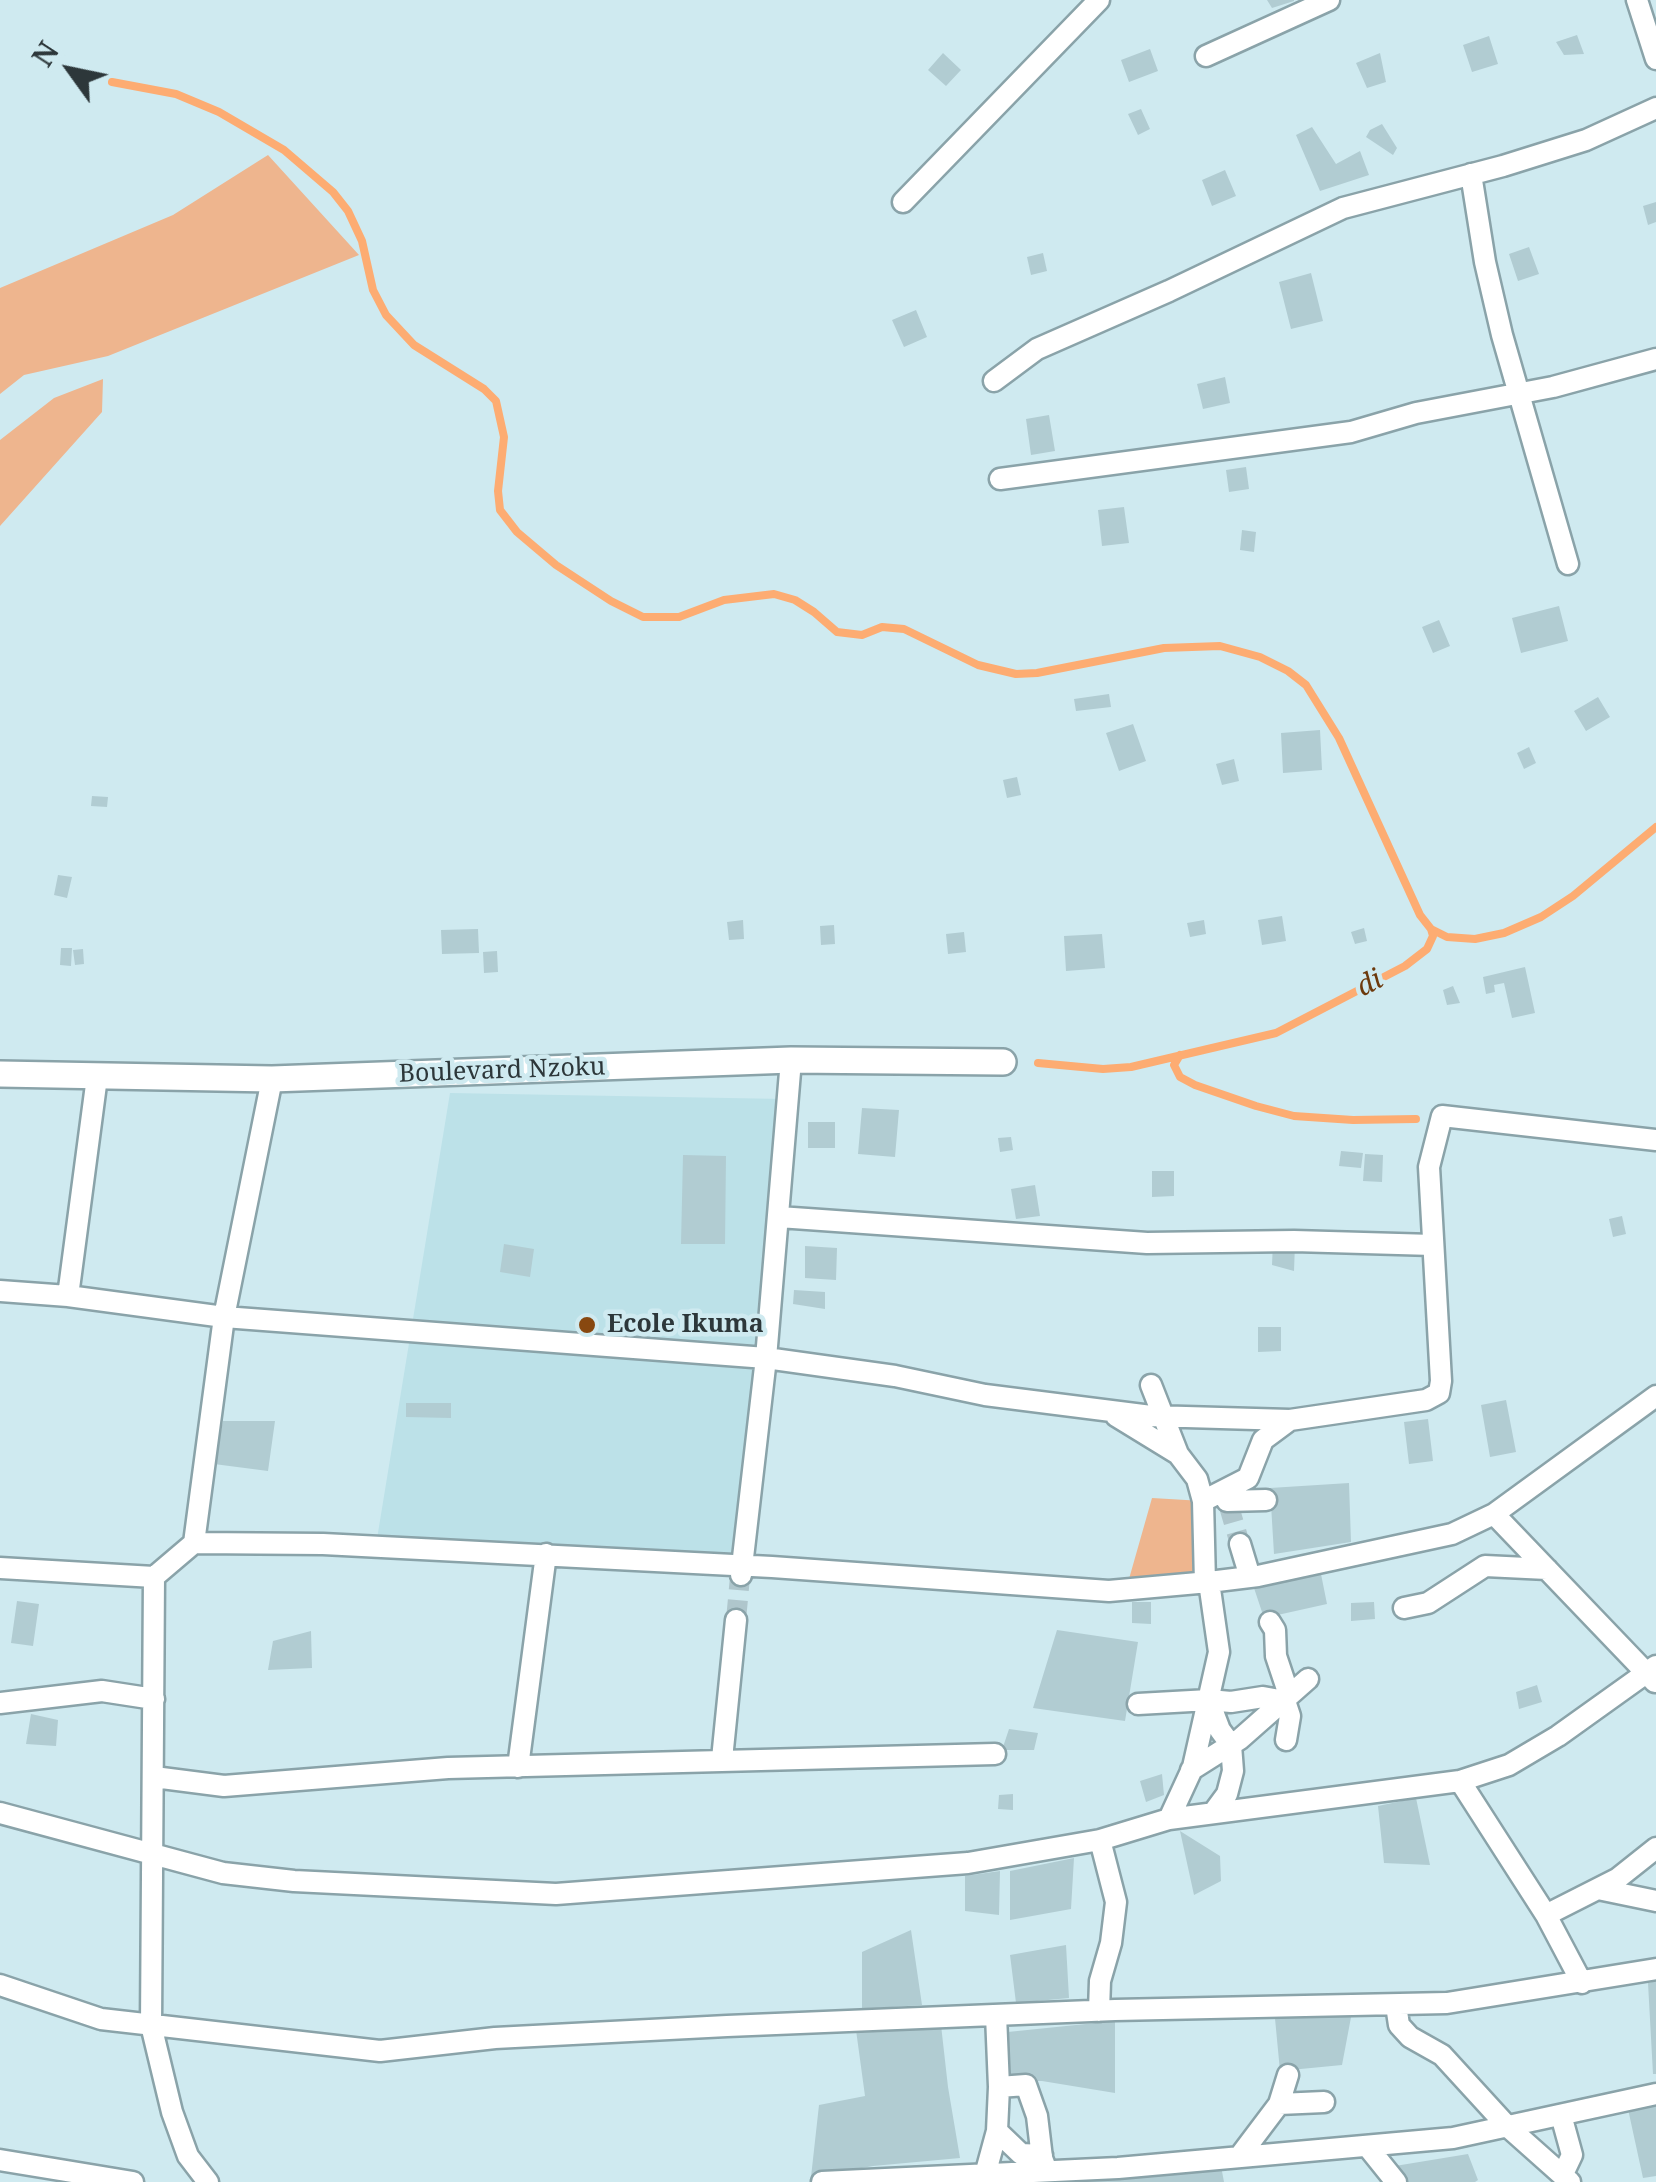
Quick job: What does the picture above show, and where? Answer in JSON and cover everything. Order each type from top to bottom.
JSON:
[{"type":"street","points":[[902,202],[1099,0]]},
{"type":"street","points":[[1206,56],[1330,0]]},
{"type":"street","points":[[1637,0],[1656,59]]},
{"type":"street","points":[[994,381],[1037,350],[1343,208],[1586,140],[1656,108]]},
{"type":"street","points":[[1470,174],[1485,262],[1568,564]]},
{"type":"street","points":[[1000,480],[1352,432],[1416,413],[1519,394],[1656,359]]},
{"type":"street","points":[[741,1572],[766,1358],[791,1060]]},
{"type":"street","name":"Boulevard Nzoku","points":[[0,1074],[272,1079],[791,1060],[1003,1062]]},
{"type":"street","points":[[68,1296],[97,1077]]},
{"type":"street","points":[[0,1568],[154,1578],[194,1543],[224,1317],[272,1079]]},
{"type":"street","points":[[0,1291],[224,1317],[766,1358],[894,1376],[985,1395],[1107,1410],[1290,1420],[1426,1400],[1439,1394],[1442,1381],[1429,1166],[1442,1116],[1656,1140]]},
{"type":"street","points":[[779,1218],[1147,1243],[1294,1241],[1434,1245]]},
{"type":"street","points":[[1152,1384],[1178,1454],[1197,1479],[1203,1502],[1207,1582],[1220,1652],[1192,1770],[1169,1819]]},
{"type":"street","points":[[194,1543],[324,1544],[546,1554],[741,1572],[1109,1592],[1250,1577],[1452,1534],[1494,1514],[1656,1396]]},
{"type":"street","points":[[1107,1410],[1178,1454]]},
{"type":"street","points":[[1226,1499],[1248,1478],[1262,1440],[1290,1420]]},
{"type":"street","points":[[1203,1502],[1266,1500]]},
{"type":"street","points":[[0,1813],[223,1873],[294,1881],[556,1894],[968,1863],[1100,1840],[1169,1819],[1460,1781],[1509,1765],[1653,1674],[1494,1514]]},
{"type":"street","points":[[1240,1544],[1250,1577]]},
{"type":"street","points":[[518,1767],[546,1554]]},
{"type":"street","points":[[1404,1608],[1428,1603],[1485,1566],[1547,1569]]},
{"type":"street","points":[[154,1578],[151,2025],[172,2112],[188,2156],[208,2182]]},
{"type":"street","points":[[722,1758],[736,1620]]},
{"type":"street","points":[[1270,1622],[1290,1716],[1286,1740]]},
{"type":"street","points":[[1192,1770],[1230,1744],[1308,1678]]},
{"type":"street","points":[[0,1703],[102,1691],[154,1699]]},
{"type":"street","points":[[1138,1704],[1287,1698]]},
{"type":"street","points":[[1208,1700],[1230,1744],[1232,1771],[1226,1794],[1213,1813]]},
{"type":"street","points":[[154,1777],[224,1786],[448,1768],[994,1754]]},
{"type":"street","points":[[1460,1781],[1546,1914],[1582,1983]]},
{"type":"street","points":[[1098,2011],[1116,1902],[1100,1840]]},
{"type":"street","points":[[1546,1914],[1618,1878],[1656,1848]]},
{"type":"street","points":[[1598,1889],[1656,1901]]},
{"type":"street","points":[[0,1985],[101,2019],[380,2050],[495,2038],[996,2015],[1448,2004],[1655,1968]]},
{"type":"street","points":[[1396,2005],[1399,2025],[1410,2038],[1442,2055],[1508,2126],[1567,2178],[1572,2155],[1562,2115]]},
{"type":"street","points":[[985,2174],[997,2131],[996,2015]]},
{"type":"street","points":[[1239,2157],[1278,2104],[1288,2075]]},
{"type":"street","points":[[999,2088],[1026,2085],[1037,2116],[1044,2163]]},
{"type":"street","points":[[822,2182],[985,2174],[1044,2163],[1239,2157],[1453,2138],[1656,2094]]},
{"type":"street","points":[[1278,2104],[1324,2102]]},
{"type":"street","points":[[997,2131],[1021,2154],[1044,2163]]},
{"type":"street","points":[[1367,2146],[1396,2182]]},
{"type":"street","points":[[0,2160],[23,2173],[132,2182]]},
{"type":"shaded area","points":[[268,155],[359,255],[108,356],[24,375],[0,394],[0,288],[173,215]]},
{"type":"shaded area","points":[[103,379],[102,412],[0,526],[0,440],[54,398]]},
{"type":"shaded area","name":"Ecole Ikuma","points":[[450,1093],[784,1099],[737,1569],[375,1551]]},
{"type":"shaded area","points":[[1152,1498],[1203,1501],[1205,1583],[1127,1586]]},
{"type":"building","points":[[1267,0],[1294,0],[1294,1],[1272,8]]},
{"type":"building","points":[[1577,35],[1584,54],[1564,55],[1556,42]]},
{"type":"building","points":[[1489,36],[1498,64],[1472,72],[1463,45]]},
{"type":"building","points":[[1150,49],[1158,71],[1129,82],[1121,60]]},
{"type":"building","points":[[943,53],[961,70],[946,86],[928,70]]},
{"type":"building","points":[[1380,53],[1386,82],[1367,88],[1356,63]]},
{"type":"building","points":[[1141,109],[1150,129],[1138,135],[1128,114]]},
{"type":"building","points":[[1382,124],[1397,148],[1393,155],[1366,137]]},
{"type":"building","points":[[1312,127],[1336,164],[1360,151],[1369,175],[1320,191],[1296,135]]},
{"type":"building","points":[[1225,170],[1236,196],[1212,206],[1202,180]]},
{"type":"building","points":[[1656,202],[1656,222],[1648,225],[1643,206]]},
{"type":"building","points":[[1529,247],[1539,274],[1518,281],[1509,254]]},
{"type":"building","points":[[1043,253],[1047,271],[1031,275],[1027,257]]},
{"type":"building","points":[[1311,273],[1323,321],[1291,329],[1279,282]]},
{"type":"building","points":[[916,310],[927,337],[904,347],[892,320]]},
{"type":"building","points":[[1225,377],[1230,403],[1203,409],[1197,384]]},
{"type":"building","points":[[1049,415],[1055,451],[1031,455],[1026,419]]},
{"type":"building","points":[[1246,467],[1249,489],[1229,492],[1226,470]]},
{"type":"building","points":[[1124,507],[1129,543],[1102,546],[1098,510]]},
{"type":"building","points":[[1242,530],[1256,532],[1254,552],[1240,550]]},
{"type":"building","points":[[1559,606],[1568,641],[1521,653],[1512,618]]},
{"type":"building","points":[[1439,620],[1450,646],[1433,653],[1422,627]]},
{"type":"building","points":[[1109,694],[1111,707],[1076,711],[1074,699]]},
{"type":"building","points":[[1598,697],[1610,717],[1586,731],[1574,711]]},
{"type":"building","points":[[1133,724],[1146,761],[1119,771],[1106,733]]},
{"type":"building","points":[[1320,730],[1322,770],[1283,773],[1281,733]]},
{"type":"building","points":[[1529,747],[1536,763],[1524,769],[1517,753]]},
{"type":"building","points":[[1234,759],[1239,781],[1222,785],[1216,764]]},
{"type":"building","points":[[1017,777],[1021,795],[1007,798],[1003,780]]},
{"type":"building","points":[[92,796],[108,797],[107,807],[91,806]]},
{"type":"building","points":[[58,875],[72,877],[67,898],[54,895]]},
{"type":"building","points":[[1282,916],[1286,941],[1262,945],[1258,920]]},
{"type":"building","points":[[743,920],[744,939],[729,940],[727,922]]},
{"type":"building","points":[[1204,920],[1206,934],[1190,937],[1187,923]]},
{"type":"building","points":[[834,925],[835,944],[821,945],[820,926]]},
{"type":"building","points":[[1364,928],[1367,941],[1355,944],[1351,932]]},
{"type":"building","points":[[478,929],[479,953],[442,954],[441,930]]},
{"type":"building","points":[[964,932],[966,952],[948,954],[946,934]]},
{"type":"building","points":[[1102,934],[1105,968],[1066,971],[1064,936]]},
{"type":"building","points":[[61,948],[72,948],[71,966],[60,965]]},
{"type":"building","points":[[83,949],[84,964],[75,965],[73,950]]},
{"type":"building","points":[[497,951],[498,972],[484,973],[483,952]]},
{"type":"building","points":[[1525,967],[1535,1013],[1512,1018],[1504,983],[1494,985],[1495,992],[1486,994],[1483,977]]},
{"type":"building","points":[[1453,986],[1460,1003],[1447,1005],[1443,990]]},
{"type":"building","points":[[862,1108],[899,1110],[895,1157],[858,1154]]},
{"type":"building","points":[[808,1122],[835,1122],[835,1148],[808,1148]]},
{"type":"building","points":[[1011,1137],[1013,1150],[1000,1152],[998,1138]]},
{"type":"building","points":[[1341,1151],[1363,1153],[1361,1168],[1339,1166]]},
{"type":"building","points":[[1365,1154],[1383,1155],[1382,1182],[1363,1181]]},
{"type":"building","points":[[683,1155],[726,1156],[725,1244],[681,1244]]},
{"type":"building","points":[[1152,1171],[1174,1171],[1174,1196],[1152,1197]]},
{"type":"building","points":[[1035,1185],[1040,1216],[1016,1219],[1011,1189]]},
{"type":"building","points":[[1622,1216],[1626,1234],[1613,1237],[1609,1219]]},
{"type":"building","points":[[1273,1242],[1295,1244],[1294,1271],[1272,1265]]},
{"type":"building","points":[[504,1244],[534,1249],[530,1277],[500,1272]]},
{"type":"building","points":[[805,1246],[837,1248],[836,1280],[805,1278]]},
{"type":"building","points":[[794,1290],[825,1292],[825,1309],[793,1304]]},
{"type":"building","points":[[1258,1327],[1281,1327],[1281,1351],[1258,1352]]},
{"type":"building","points":[[1506,1400],[1516,1452],[1490,1457],[1481,1405]]},
{"type":"building","points":[[406,1403],[451,1403],[451,1418],[406,1417]]},
{"type":"building","points":[[1428,1419],[1433,1461],[1409,1464],[1404,1422]]},
{"type":"building","points":[[223,1421],[275,1421],[268,1471],[214,1464]]},
{"type":"building","points":[[1349,1483],[1351,1542],[1274,1554],[1270,1488]]},
{"type":"building","points":[[1319,1564],[1327,1604],[1264,1618],[1251,1579]]},
{"type":"building","points":[[17,1601],[39,1604],[33,1646],[11,1643]]},
{"type":"building","points":[[1132,1602],[1151,1602],[1151,1624],[1132,1623]]},
{"type":"building","points":[[1374,1602],[1375,1619],[1351,1621],[1351,1603]]},
{"type":"building","points":[[1057,1630],[1138,1642],[1125,1721],[1033,1708]]},
{"type":"building","points":[[311,1631],[312,1668],[268,1670],[273,1641]]},
{"type":"building","points":[[1537,1685],[1542,1702],[1519,1709],[1516,1692]]},
{"type":"building","points":[[31,1714],[58,1720],[56,1746],[26,1744]]},
{"type":"building","points":[[1009,1729],[1038,1733],[1034,1750],[1002,1750]]},
{"type":"building","points":[[1162,1774],[1164,1795],[1146,1802],[1140,1781]]},
{"type":"building","points":[[1013,1794],[1013,1810],[998,1809],[999,1795]]},
{"type":"building","points":[[1416,1798],[1430,1865],[1384,1863],[1378,1806]]},
{"type":"building","points":[[1180,1831],[1220,1856],[1221,1881],[1194,1895]]},
{"type":"building","points":[[1074,1858],[1071,1909],[1010,1920],[1010,1871]]},
{"type":"building","points":[[1000,1871],[999,1915],[965,1911],[965,1876]]},
{"type":"building","points":[[911,1930],[922,2005],[862,2009],[862,1952]]},
{"type":"building","points":[[1066,1945],[1069,1998],[1016,2003],[1010,1955]]},
{"type":"building","points":[[1656,1981],[1656,2074],[1653,2074],[1648,1983]]},
{"type":"building","points":[[1274,2008],[1352,2012],[1342,2065],[1280,2071]]},
{"type":"building","points":[[1115,2021],[1115,2093],[1042,2081],[1015,2081],[1001,2064],[998,2033]]},
{"type":"building","points":[[941,2025],[960,2158],[873,2166],[811,2177],[819,2105],[865,2096],[856,2030]]},
{"type":"building","points":[[1656,2102],[1656,2176],[1643,2178],[1628,2109]]},
{"type":"building","points":[[1468,2154],[1478,2180],[1475,2182],[1402,2182],[1395,2166]]},
{"type":"building","points":[[1221,2166],[1224,2182],[1056,2182],[1056,2179]]},
{"type":"waterway","points":[[112,82],[176,94],[219,112],[284,150],[333,192],[348,211],[362,241],[373,290],[386,315],[414,345],[484,389],[496,401],[504,437],[498,491],[500,510],[517,532],[556,565],[643,617],[679,617],[724,600],[774,594],[795,600],[837,632],[862,635],[882,627],[904,629],[978,665],[1016,674],[1164,648],[1220,646],[1260,657],[1306,685],[1339,738],[1420,915],[1431,929],[1447,937],[1475,939],[1504,933],[1541,917],[1573,896],[1656,827]]},
{"type":"waterway","name":"di","points":[[1038,1063],[1103,1069],[1131,1067],[1276,1033],[1405,966],[1427,949],[1433,936],[1431,929]]},
{"type":"waterway","points":[[1180,1055],[1174,1065],[1180,1077],[1256,1106],[1294,1116],[1416,1119]]},
{"type":"tunnel","points":[[1228,1503],[1240,1544]]},
{"type":"tunnel","points":[[736,1620],[740,1577]]},
{"type":"place","name":"Ecole Ikuma","points":[[587,1325]]}]
